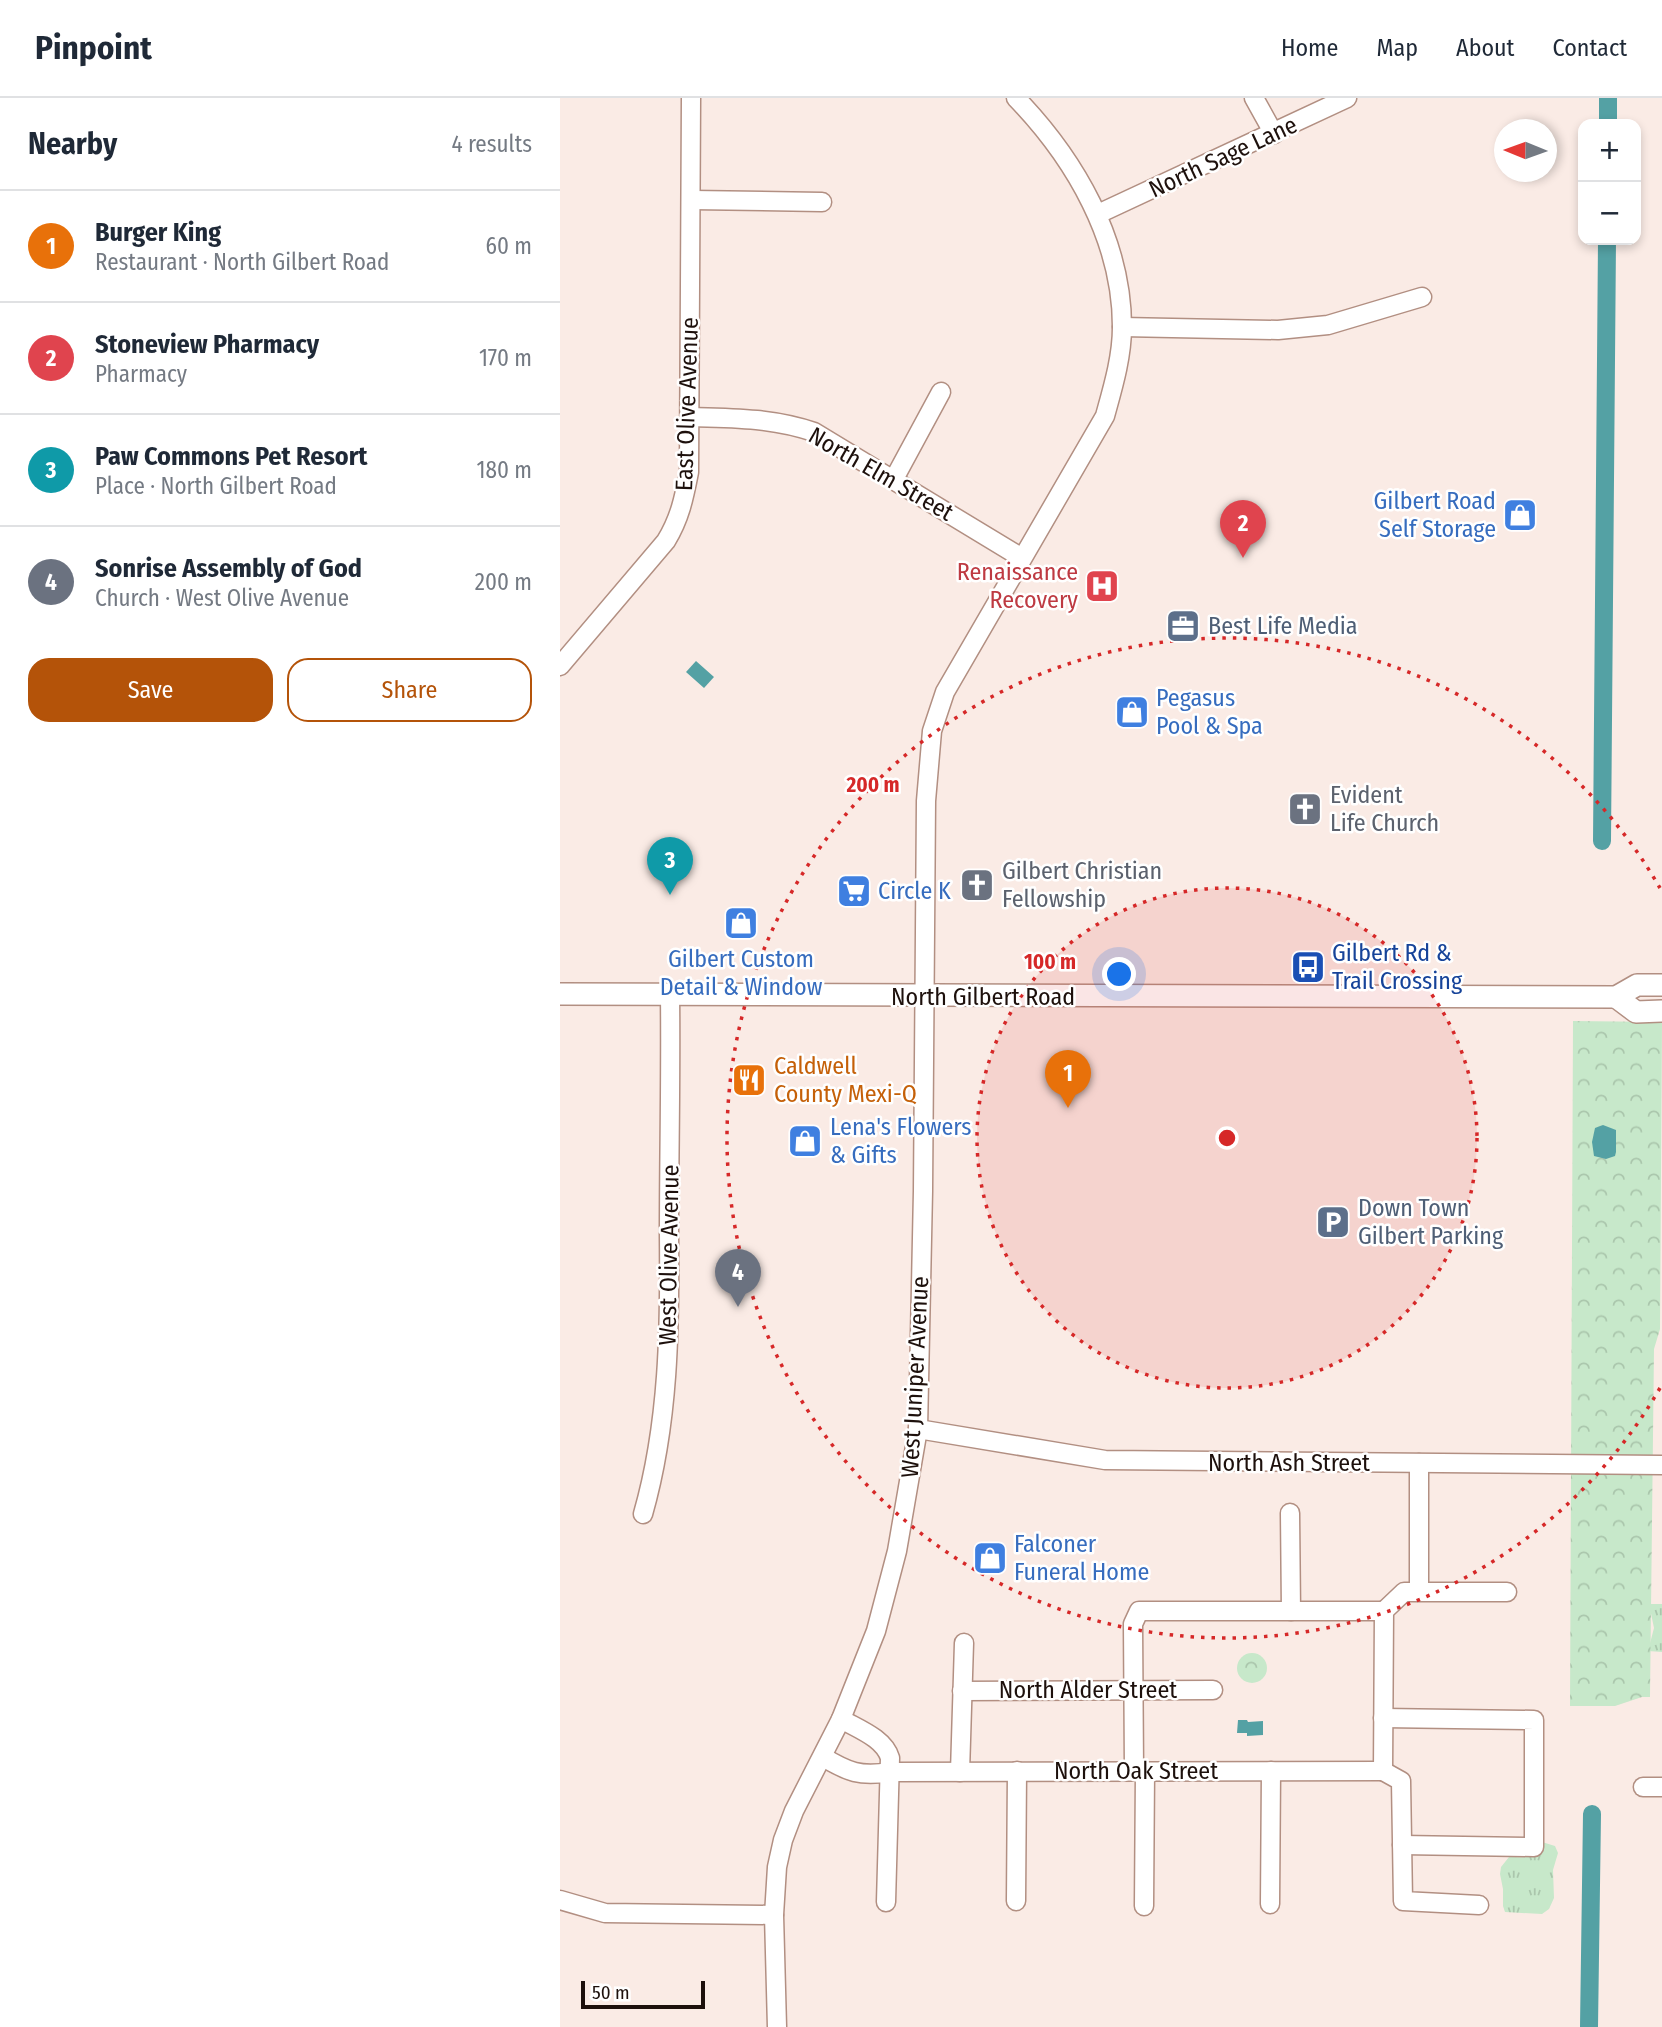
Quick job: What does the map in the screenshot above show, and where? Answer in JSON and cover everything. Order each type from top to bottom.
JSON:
[{"type":"main road","name":"North Gilbert Road","points":[[560,995],[1616,997],[1637,985],[1662,985]]},
{"type":"main road","name":"North Gilbert Road","points":[[1616,997],[1636,1012],[1662,1011]]},
{"type":"street","name":"East Olive Avenue","points":[[560,666],[650,563],[678,522],[689,472],[691,98]]},
{"type":"street","name":"West Juniper Avenue","points":[[777,2027],[774,1915],[783,1840],[794,1811],[841,1719],[876,1631],[904,1518],[918,1429],[923,1229],[925,843],[932,731],[945,692],[1105,416],[1117,372],[1122,327],[1115,266],[1098,214],[1054,144],[1016,98]]},
{"type":"street","points":[[1254,98],[1274,134]]},
{"type":"street","name":"North Sage Lane","points":[[1098,214],[1347,98]]},
{"type":"street","points":[[692,200],[822,202]]},
{"type":"street","points":[[1122,327],[1290,329],[1328,325],[1422,297]]},
{"type":"street","points":[[894,479],[941,392]]},
{"type":"street","name":"North Elm Street","points":[[690,416],[762,419],[814,432],[1022,558]]},
{"type":"street","name":"West Olive Avenue","points":[[643,1514],[651,1488],[663,1417],[668,1353],[670,995]]},
{"type":"street","name":"North Ash Street","points":[[918,1429],[1105,1460],[1662,1465]]},
{"type":"street","points":[[1412,1591],[1419,1463]]},
{"type":"street","points":[[1290,1513],[1291,1611]]},
{"type":"street","points":[[1144,1906],[1140,1771],[1133,1690],[1133,1624],[1139,1611],[1384,1611],[1412,1591],[1507,1591]]},
{"type":"street","points":[[1384,1611],[1383,1771],[1401,1781],[1403,1901],[1479,1905]]},
{"type":"street","points":[[960,1772],[964,1643]]},
{"type":"street","name":"North Alder Street","points":[[962,1691],[1213,1690]]},
{"type":"street","points":[[1383,1718],[1534,1720],[1534,1847],[1402,1845]]},
{"type":"street","points":[[841,1719],[887,1748],[890,1772],[886,1902]]},
{"type":"street","name":"North Oak Street","points":[[823,1757],[848,1772],[874,1775],[890,1772],[1017,1771],[1383,1771]]},
{"type":"street","points":[[1016,1900],[1017,1771]]},
{"type":"street","points":[[1269,1905],[1271,1771]]},
{"type":"street","points":[[1643,1787],[1662,1787]]},
{"type":"street","points":[[560,1900],[605,1913],[774,1915]]},
{"type":"green space","points":[[1573,1021],[1662,1022],[1660,1329],[1654,1349],[1650,1697],[1615,1706],[1570,1706]]},
{"type":"green space","points":[[1649,1604],[1662,1604],[1662,1652],[1648,1651],[1654,1628]]},
{"type":"green space","points":[[1252,1653],[1258,1654],[1266,1662],[1266,1674],[1258,1682],[1252,1683],[1246,1682],[1238,1674],[1237,1668],[1238,1662],[1246,1654]]},
{"type":"green space","points":[[1542,1842],[1555,1846],[1558,1853],[1553,1870],[1554,1898],[1549,1909],[1542,1914],[1505,1912],[1501,1867],[1509,1857],[1533,1855]]},
{"type":"water","points":[[696,661],[714,677],[704,688],[686,672]]},
{"type":"water","points":[[1603,1125],[1616,1130],[1615,1156],[1606,1159],[1594,1156],[1592,1142],[1595,1128]]},
{"type":"water","points":[[1238,1720],[1263,1721],[1263,1735],[1247,1736],[1247,1733],[1237,1733]]},
{"type":"waterway","points":[[1608,98],[1608,119]]},
{"type":"waterway","points":[[1602,841],[1607,245]]},
{"type":"waterway","points":[[1589,2027],[1592,1814]]},
{"type":"place","name":"Gilbert Road Self Storage","points":[[1520,515]]},
{"type":"place","name":"Stoneview Pharmacy","points":[[1243,558]]},
{"type":"place","name":"Renaissance Recovery","points":[[1102,586]]},
{"type":"place","name":"Best Life Media","points":[[1183,626]]},
{"type":"place","name":"Pegasus Pool & Spa","points":[[1132,712]]},
{"type":"place","name":"Evident Life Church","points":[[1305,809]]},
{"type":"place","name":"Gilbert Christian Fellowship","points":[[977,885]]},
{"type":"place","name":"Circle K","points":[[854,891]]},
{"type":"place","name":"Paw Commons Pet Resort","points":[[670,895]]},
{"type":"place","name":"Gilbert Custom Detail & Window","points":[[741,923]]},
{"type":"place","name":"Gilbert Rd & Trail Crossing","points":[[1308,967]]},
{"type":"place","name":"Caldwell County Mexi-Q","points":[[749,1080]]},
{"type":"place","name":"Burger King","points":[[1068,1108]]},
{"type":"place","name":"Lena's Flowers & Gifts","points":[[805,1141]]},
{"type":"place","name":"Down Town Gilbert Parking","points":[[1333,1222]]},
{"type":"place","name":"Sonrise Assembly of God","points":[[738,1307]]},
{"type":"place","name":"Falconer Funeral Home","points":[[990,1558]]}]
